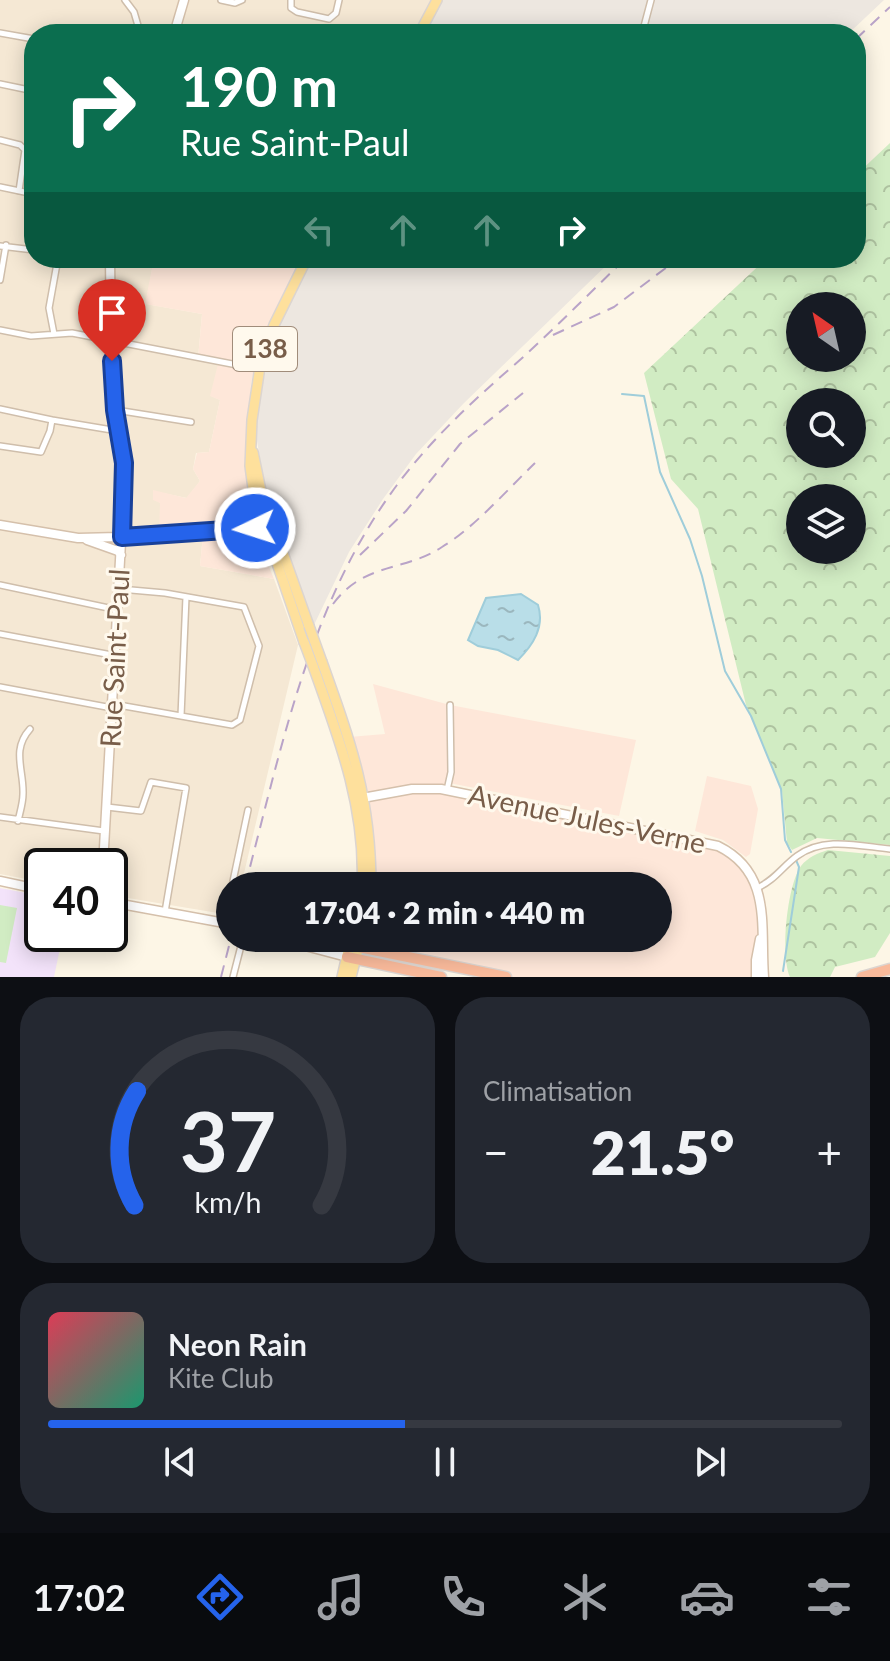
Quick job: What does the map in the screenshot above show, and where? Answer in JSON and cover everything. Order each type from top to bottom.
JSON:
[{"type":"highway","points":[[368,952],[441,977]]},
{"type":"highway","points":[[379,952],[506,977]]},
{"type":"highway","points":[[862,977],[890,969]]},
{"type":"main road","points":[[424,24],[437,0]]},
{"type":"main road","name":"138","points":[[302,268],[274,325],[259,369],[250,466],[254,496],[268,525],[304,642],[317,664],[360,798],[362,872]]},
{"type":"main road","points":[[268,525],[309,626],[317,664]]},
{"type":"main road","points":[[360,798],[369,830],[370,872]]},
{"type":"main road","points":[[342,977],[352,952]]},
{"type":"main road","points":[[351,977],[354,952]]},
{"type":"street","points":[[125,0],[134,12],[136,24]]},
{"type":"street","points":[[177,24],[184,0]]},
{"type":"street","points":[[221,0],[235,3],[242,0]]},
{"type":"street","points":[[291,0],[291,8],[297,12],[329,19],[336,13],[339,0]]},
{"type":"street","points":[[645,24],[651,0]]},
{"type":"street","points":[[0,33],[24,37]]},
{"type":"street","points":[[0,84],[24,89]]},
{"type":"street","points":[[0,140],[24,149]]},
{"type":"street","points":[[19,191],[24,157]]},
{"type":"street","points":[[0,187],[24,192]]},
{"type":"street","points":[[0,280],[3,246],[24,249]]},
{"type":"street","points":[[54,334],[49,308],[56,268]]},
{"type":"street","name":"Rue Saint-Paul","points":[[104,848],[117,656],[124,463],[115,410],[110,268]]},
{"type":"street","points":[[0,330],[31,336],[72,333],[259,369]]},
{"type":"street","points":[[0,409],[118,431]]},
{"type":"street","points":[[115,410],[191,422]]},
{"type":"street","points":[[0,446],[41,452],[48,440],[52,420]]},
{"type":"street","points":[[0,525],[83,538],[268,525]]},
{"type":"street","points":[[83,538],[118,551],[121,555]]},
{"type":"street","points":[[0,585],[119,610]]},
{"type":"street","points":[[0,687],[232,725],[238,722],[259,646],[244,607],[120,589]]},
{"type":"street","points":[[181,716],[186,597]]},
{"type":"street","points":[[0,634],[117,656]]},
{"type":"street","points":[[447,790],[451,772],[450,705]]},
{"type":"street","points":[[18,821],[24,796],[19,753],[24,736],[30,729]]},
{"type":"street","points":[[106,807],[141,811],[149,784],[155,781],[186,788],[165,912]]},
{"type":"street","name":"Avenue Jules-Verne","points":[[360,798],[412,789],[447,790],[706,842],[725,849],[738,860],[757,888],[763,911],[764,977]]},
{"type":"street","points":[[235,872],[248,810]]},
{"type":"street","points":[[0,817],[104,831]]},
{"type":"street","points":[[757,888],[776,878],[794,859],[816,847],[838,844],[890,849]]},
{"type":"street","points":[[0,881],[24,886]]},
{"type":"street","points":[[128,905],[216,922]]},
{"type":"street","name":"Avenue Jules-Verne","points":[[756,977],[756,960],[763,930]]},
{"type":"street","points":[[233,977],[239,952]]},
{"type":"shaded area","points":[[0,0],[432,0],[419,24],[24,24],[24,268],[152,268],[146,304],[202,314],[198,358],[219,363],[211,396],[220,400],[209,452],[196,453],[193,469],[200,481],[187,498],[153,491],[160,503],[203,534],[200,566],[274,579],[298,645],[244,872],[216,872],[216,913],[128,898],[128,848],[24,848],[24,879],[0,874]]},
{"type":"shaded area","points":[[442,0],[884,0],[859,24],[430,24]]},
{"type":"shaded area","points":[[152,268],[296,268],[268,326],[251,384],[246,477],[258,540],[274,579],[200,566],[203,534],[159,536],[160,503],[153,500],[153,490],[186,498],[200,481],[193,469],[197,453],[209,452],[220,400],[210,396],[218,364],[198,359],[202,314],[145,304]]},
{"type":"shaded area","points":[[308,268],[604,268],[464,403],[416,454],[349,552],[314,625],[304,625],[267,500],[257,441],[257,415],[263,381],[277,330]]},
{"type":"shaded area","points":[[373,684],[450,705],[636,740],[619,816],[449,783],[447,790],[702,841],[738,860],[761,902],[756,977],[506,977],[384,952],[672,952],[672,872],[369,872],[349,737],[385,734]]},
{"type":"shaded area","points":[[707,776],[751,786],[758,809],[750,854],[746,857],[723,840],[695,831]]},
{"type":"shaded area","points":[[0,888],[24,893],[24,952],[59,952],[54,977],[0,977]]},
{"type":"green space","points":[[890,143],[890,845],[817,838],[792,850],[787,843],[782,791],[746,705],[698,509],[671,479],[644,373],[756,268],[866,268],[866,166]]},
{"type":"green space","points":[[828,850],[890,856],[890,933],[875,957],[835,967],[830,977],[790,977],[785,938],[792,888],[801,866],[813,856]]},
{"type":"green space","points":[[0,905],[17,908],[6,963],[0,962]]},
{"type":"water","points":[[521,594],[538,605],[540,621],[533,642],[518,660],[468,640],[486,598]]},
{"type":"waterway","points":[[622,394],[644,396],[660,472],[690,539],[725,671],[751,716],[781,789],[785,840],[791,852]]},
{"type":"waterway","points":[[783,971],[799,867],[796,860]]},
{"type":"railway","points":[[866,30],[890,7]]},
{"type":"railway","points":[[249,872],[302,678],[341,578],[367,530],[397,485],[440,434],[616,268]]},
{"type":"railway","points":[[553,335],[614,307],[666,268]]},
{"type":"railway","points":[[360,555],[406,511],[460,444],[523,393]]},
{"type":"railway","points":[[333,604],[345,591],[371,574],[428,555],[454,539],[535,463]]},
{"type":"railway","points":[[221,977],[227,952]]},
{"type":"route","points":[[112,361],[115,410],[124,463],[122,537],[255,528]]}]
